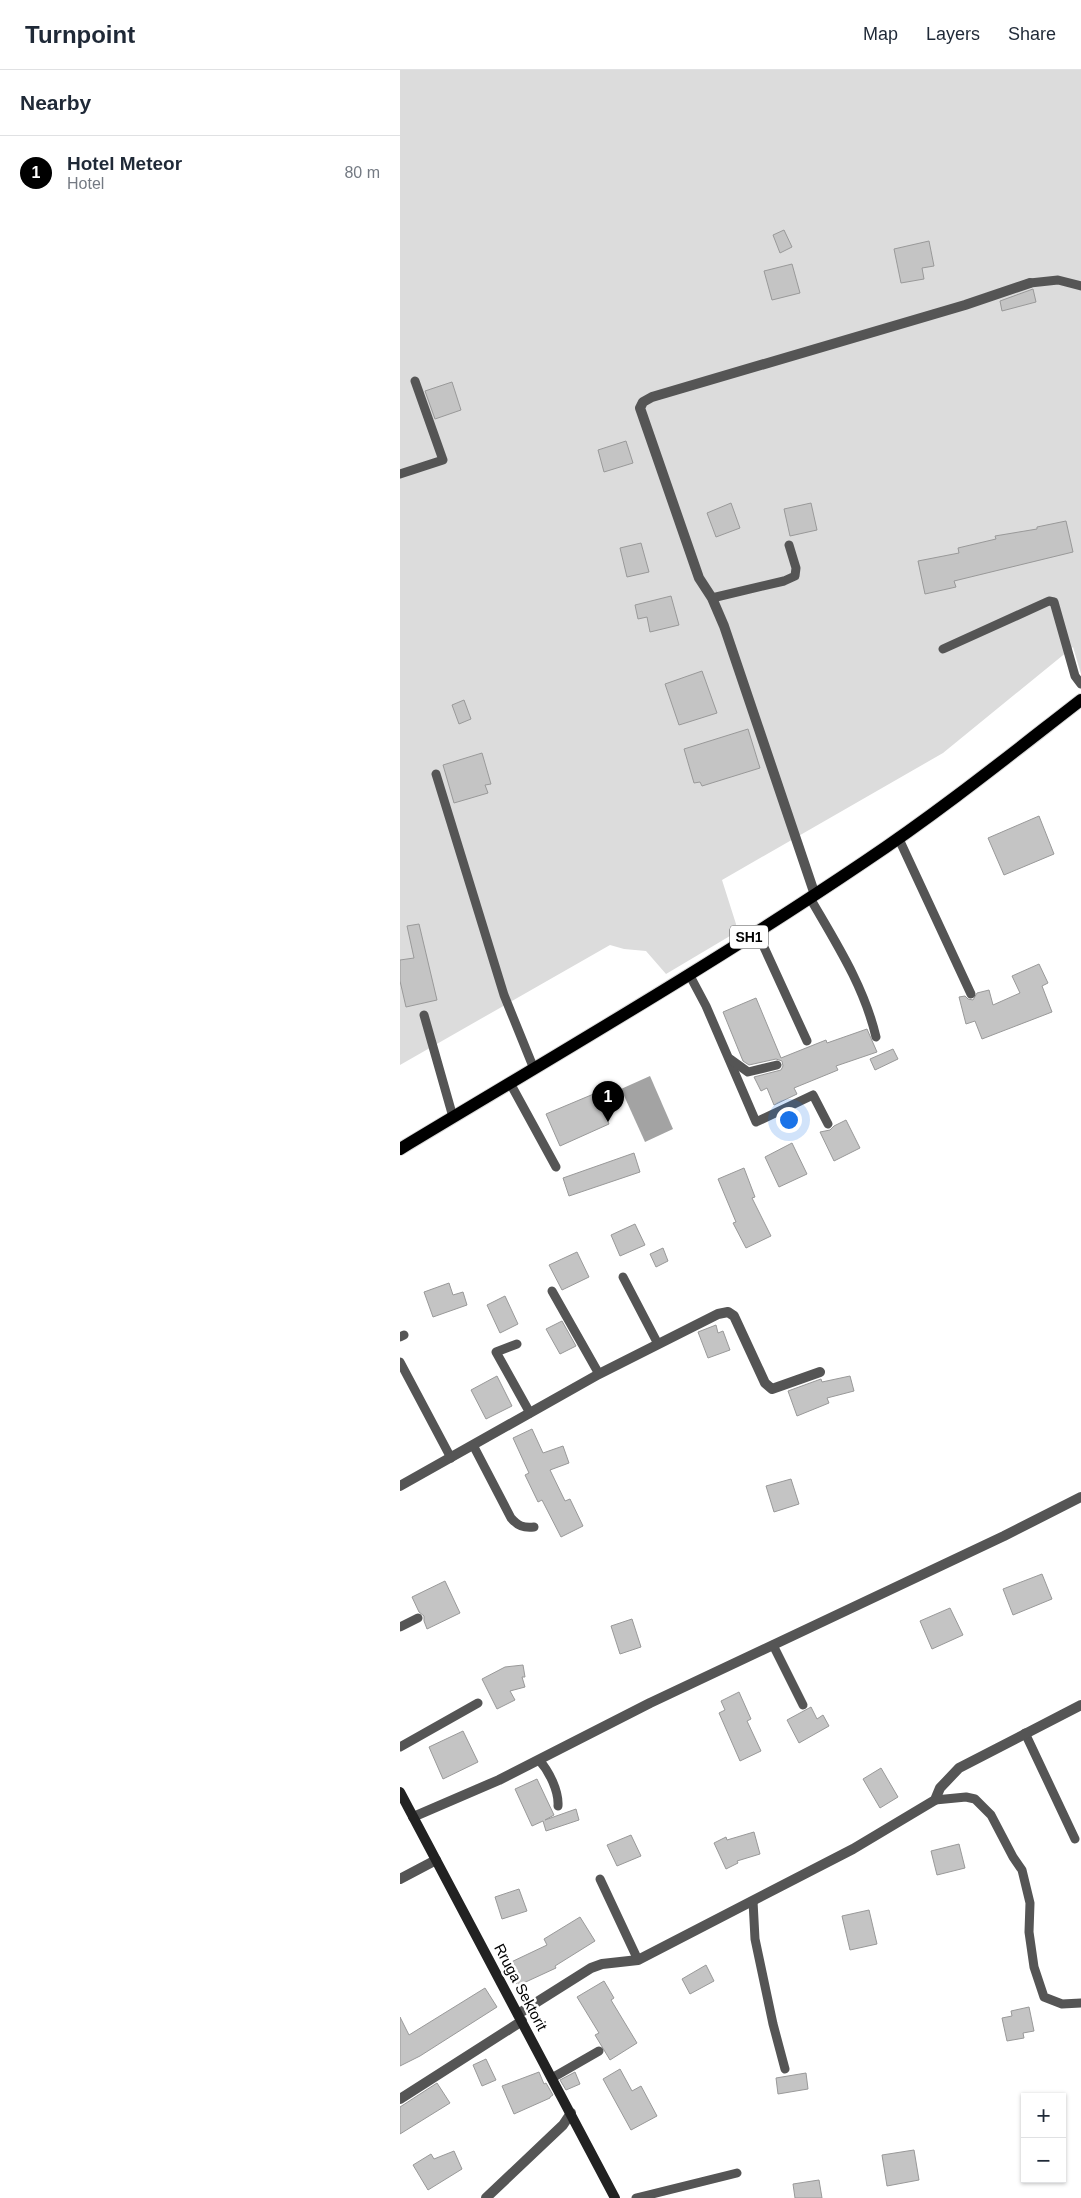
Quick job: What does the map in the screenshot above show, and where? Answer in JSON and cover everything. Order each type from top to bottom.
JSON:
[{"type":"main road","name":"SH1","points":[[400,1149],[689,974],[812,896],[982,776],[1081,700]]},
{"type":"street","points":[[812,896],[724,626],[712,598],[699,578],[640,408],[643,402],[652,397],[965,305],[1030,283]]},
{"type":"street","points":[[400,1486],[599,1374],[718,1314],[728,1312],[739,1324],[768,1387],[774,1389],[820,1372]]},
{"type":"street","points":[[413,1817],[499,1780],[650,1703],[1004,1536],[1081,1497]]},
{"type":"street","points":[[400,2099],[591,1968],[602,1964],[638,1960],[853,1849],[935,1800],[940,1788],[959,1768],[1081,1705]]},
{"type":"street","name":"Rruga Sektorit","points":[[400,1792],[615,2198]]},
{"type":"street","points":[[400,1879],[436,1860]]},
{"type":"street","points":[[486,2198],[563,2125],[571,2113]]},
{"type":"lane","points":[[1030,283],[1058,280],[1081,286]]},
{"type":"lane","points":[[400,474],[443,460],[442,450],[415,381]]},
{"type":"lane","points":[[712,598],[784,581],[795,576],[796,568],[789,545]]},
{"type":"lane","points":[[943,649],[1049,601],[1054,602],[1076,676],[1081,684]]},
{"type":"lane","points":[[436,774],[501,987],[534,1069]]},
{"type":"lane","points":[[898,837],[971,994]]},
{"type":"lane","points":[[812,896],[860,988],[870,1013],[876,1037]]},
{"type":"lane","points":[[757,932],[807,1041]]},
{"type":"lane","points":[[689,974],[730,1059],[756,1122],[813,1096],[828,1124]]},
{"type":"lane","points":[[424,1015],[453,1117]]},
{"type":"lane","points":[[730,1059],[748,1072],[776,1065]]},
{"type":"lane","points":[[510,1083],[556,1168]]},
{"type":"lane","points":[[623,1277],[658,1344]]},
{"type":"lane","points":[[552,1291],[599,1374]]},
{"type":"lane","points":[[517,1344],[496,1352],[530,1413]]},
{"type":"lane","points":[[400,1362],[451,1458]]},
{"type":"lane","points":[[473,1445],[511,1518],[517,1525],[525,1528],[534,1527]]},
{"type":"lane","points":[[400,1627],[418,1618]]},
{"type":"lane","points":[[773,1645],[803,1706]]},
{"type":"lane","points":[[400,1747],[478,1703]]},
{"type":"lane","points":[[1025,1733],[1075,1839]]},
{"type":"lane","points":[[539,1760],[557,1792],[558,1806]]},
{"type":"lane","points":[[935,1800],[966,1797],[975,1799],[991,1816],[1024,1878],[1030,1904],[1029,1932],[1034,1967],[1044,1997],[1062,2004],[1081,2003]]},
{"type":"lane","points":[[600,1879],[638,1960]]},
{"type":"lane","points":[[753,1901],[756,1938],[773,2024],[785,2069]]},
{"type":"lane","points":[[552,2078],[599,2051]]},
{"type":"lane","points":[[636,2198],[737,2173]]},
{"type":"shaded area","points":[[400,70],[1081,70],[1081,674],[1073,647],[943,753],[722,880],[736,924],[735,933],[666,974],[646,951],[624,949],[610,945],[400,1065]]},
{"type":"shaded area","points":[[650,1076],[673,1129],[645,1142],[621,1089]]},
{"type":"building","points":[[784,230],[792,247],[780,253],[773,235]]},
{"type":"building","points":[[929,241],[934,266],[922,268],[924,279],[901,283],[894,249]]},
{"type":"building","points":[[792,264],[800,293],[772,300],[764,271]]},
{"type":"building","points":[[1033,289],[1036,302],[1002,311],[1000,301]]},
{"type":"building","points":[[452,382],[461,410],[435,419],[425,391]]},
{"type":"building","points":[[626,441],[633,463],[604,472],[598,450]]},
{"type":"building","points":[[731,503],[740,528],[716,537],[707,513]]},
{"type":"building","points":[[811,503],[817,530],[790,536],[784,509]]},
{"type":"building","points":[[1066,521],[1073,552],[954,581],[956,587],[925,594],[918,561],[959,553],[958,548],[996,539],[995,536],[1037,529],[1037,527]]},
{"type":"building","points":[[641,543],[649,572],[627,577],[620,548]]},
{"type":"building","points":[[671,596],[679,625],[650,632],[647,617],[638,619],[635,605]]},
{"type":"building","points":[[702,671],[717,713],[679,725],[665,684]]},
{"type":"building","points":[[464,700],[471,719],[459,724],[452,705]]},
{"type":"building","points":[[748,729],[760,768],[702,786],[700,782],[694,783],[684,749]]},
{"type":"building","points":[[482,753],[491,784],[485,785],[488,793],[454,803],[443,765]]},
{"type":"building","points":[[1039,816],[1054,854],[1004,875],[988,838]]},
{"type":"building","points":[[419,924],[437,1000],[406,1007],[400,981],[400,960],[414,958],[407,926]]},
{"type":"building","points":[[1039,964],[1048,983],[1042,986],[1052,1012],[982,1039],[975,1021],[966,1024],[959,997],[965,996],[973,1000],[977,993],[989,990],[993,1005],[1020,993],[1012,976]]},
{"type":"building","points":[[756,998],[781,1058],[826,1040],[827,1043],[867,1029],[877,1052],[836,1066],[838,1070],[794,1088],[797,1094],[774,1105],[767,1088],[761,1091],[754,1077],[781,1070],[783,1066],[782,1061],[776,1059],[749,1065],[743,1061],[723,1012]]},
{"type":"building","points":[[893,1049],[898,1059],[875,1070],[870,1059]]},
{"type":"building","points":[[596,1093],[609,1124],[560,1146],[546,1114]]},
{"type":"building","points":[[846,1120],[860,1148],[834,1161],[820,1132],[830,1130]]},
{"type":"building","points":[[792,1143],[807,1174],[779,1187],[765,1157]]},
{"type":"building","points":[[634,1153],[640,1172],[569,1196],[563,1178]]},
{"type":"building","points":[[744,1168],[755,1197],[752,1198],[771,1236],[746,1248],[733,1223],[736,1222],[718,1179]]},
{"type":"building","points":[[635,1224],[645,1245],[620,1256],[611,1235]]},
{"type":"building","points":[[663,1248],[668,1261],[656,1267],[650,1254]]},
{"type":"building","points":[[577,1252],[589,1277],[562,1290],[549,1265]]},
{"type":"building","points":[[449,1283],[453,1295],[463,1292],[467,1305],[433,1317],[424,1292]]},
{"type":"building","points":[[505,1296],[518,1324],[500,1333],[487,1305]]},
{"type":"building","points":[[562,1321],[576,1346],[560,1354],[546,1329]]},
{"type":"building","points":[[716,1325],[718,1333],[723,1331],[730,1350],[708,1358],[698,1332]]},
{"type":"building","points":[[497,1376],[512,1406],[486,1419],[471,1390]]},
{"type":"building","points":[[850,1376],[854,1391],[827,1398],[829,1403],[797,1416],[788,1391],[821,1379],[822,1382]]},
{"type":"building","points":[[532,1429],[543,1453],[563,1446],[569,1463],[550,1470],[565,1501],[570,1499],[583,1526],[561,1537],[542,1500],[538,1502],[525,1475],[529,1473],[513,1438]]},
{"type":"building","points":[[791,1479],[799,1504],[774,1512],[766,1486]]},
{"type":"building","points":[[1042,1574],[1052,1599],[1013,1615],[1003,1589]]},
{"type":"building","points":[[445,1581],[460,1613],[427,1629],[424,1616],[419,1612],[412,1597]]},
{"type":"building","points":[[950,1608],[963,1635],[932,1649],[920,1621]]},
{"type":"building","points":[[632,1619],[641,1647],[620,1654],[611,1626]]},
{"type":"building","points":[[523,1665],[525,1677],[522,1677],[525,1687],[510,1691],[515,1700],[497,1709],[482,1679],[505,1667]]},
{"type":"building","points":[[739,1692],[751,1719],[747,1721],[761,1751],[740,1761],[719,1713],[725,1710],[721,1701]]},
{"type":"building","points":[[811,1707],[817,1719],[823,1715],[829,1726],[799,1743],[787,1720]]},
{"type":"building","points":[[463,1731],[478,1762],[443,1779],[429,1747]]},
{"type":"building","points":[[881,1768],[898,1797],[880,1808],[863,1779]]},
{"type":"building","points":[[537,1779],[554,1815],[545,1820],[576,1809],[579,1820],[546,1831],[543,1821],[532,1826],[515,1789]]},
{"type":"building","points":[[754,1832],[760,1854],[737,1861],[738,1863],[726,1869],[714,1843],[726,1837],[727,1840]]},
{"type":"building","points":[[631,1835],[641,1856],[617,1866],[607,1845]]},
{"type":"building","points":[[959,1844],[965,1868],[937,1875],[931,1851]]},
{"type":"building","points":[[519,1889],[527,1911],[502,1919],[495,1897]]},
{"type":"building","points":[[869,1910],[877,1944],[850,1950],[842,1916]]},
{"type":"building","points":[[580,1917],[595,1941],[555,1966],[556,1968],[517,1986],[507,1964],[547,1945],[544,1939]]},
{"type":"building","points":[[706,1965],[714,1981],[690,1994],[682,1979]]},
{"type":"building","points":[[604,1981],[614,1998],[611,2000],[637,2043],[610,2060],[595,2035],[599,2033],[577,1997]]},
{"type":"building","points":[[485,1988],[497,2007],[420,2056],[400,2066],[400,2017],[409,2035]]},
{"type":"building","points":[[1029,2007],[1034,2031],[1023,2033],[1024,2038],[1007,2041],[1002,2018],[1012,2016],[1011,2011]]},
{"type":"building","points":[[486,2059],[496,2080],[482,2086],[473,2065]]},
{"type":"building","points":[[620,2069],[632,2091],[641,2086],[657,2116],[631,2130],[603,2079]]},
{"type":"building","points":[[539,2072],[544,2084],[546,2083],[553,2095],[514,2114],[502,2086]]},
{"type":"building","points":[[575,2072],[580,2084],[566,2090],[560,2080]]},
{"type":"building","points":[[806,2073],[808,2089],[778,2094],[776,2078]]},
{"type":"building","points":[[437,2083],[450,2103],[400,2134],[400,2107]]},
{"type":"building","points":[[914,2150],[919,2180],[887,2186],[882,2155]]},
{"type":"building","points":[[454,2151],[462,2169],[428,2190],[413,2165],[431,2154],[434,2159]]},
{"type":"building","points":[[819,2180],[822,2198],[795,2198],[793,2184]]},
{"type":"place","name":"Hotel Meteor","points":[[608,1122]]}]
